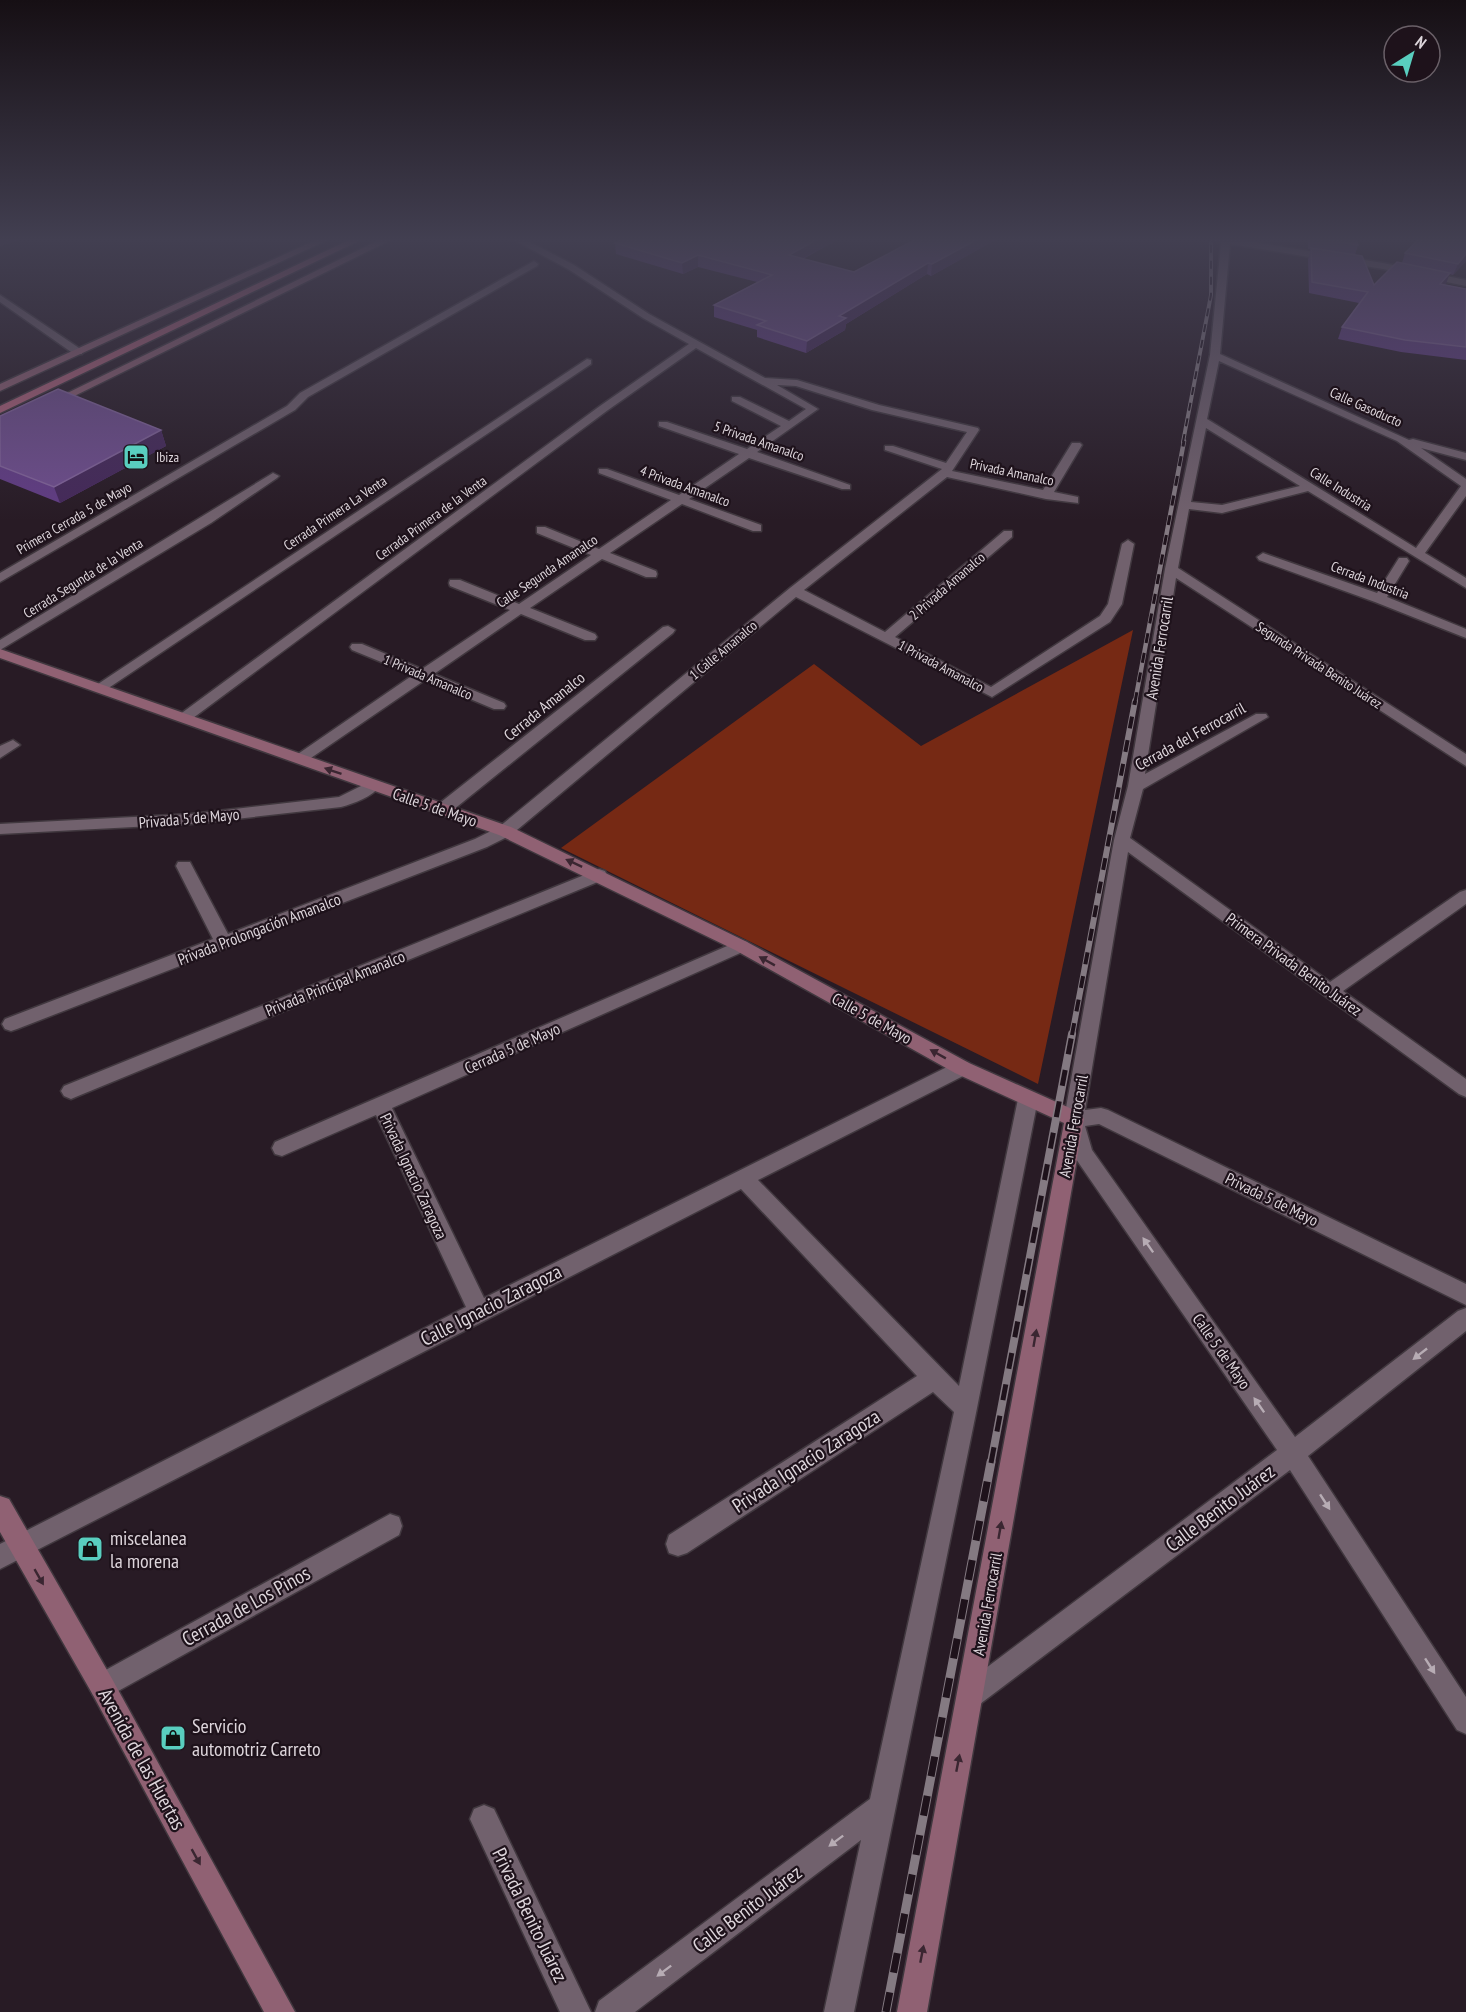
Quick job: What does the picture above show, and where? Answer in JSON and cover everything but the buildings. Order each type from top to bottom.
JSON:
[{"type":"main road","points":[[0,410],[162,333]]},
{"type":"street","points":[[50,333],[78,352]]},
{"type":"street","points":[[0,388],[120,333]]},
{"type":"street","points":[[40,409],[196,333]]},
{"type":"street","name":"Primera Cerrada 5 de Mayo","points":[[0,578],[291,408],[304,395],[413,333]]},
{"type":"street","points":[[678,333],[764,381]]},
{"type":"street","name":"Avenida Ferrocarril","points":[[912,2012],[971,1695],[1122,840],[1136,786],[1171,569],[1215,355],[1216,333]]},
{"type":"street","name":"Cerrada Primera de la Venta","points":[[184,718],[604,408],[697,343]]},
{"type":"street","name":"Calle Gasoducto","points":[[1215,355],[1401,439],[1466,486]]},
{"type":"street","name":"Cerrada Primera La Venta","points":[[99,688],[588,362]]},
{"type":"street","name":"Calle Segunda Amanalco","points":[[300,759],[813,409],[764,381]]},
{"type":"street","name":"1 Calle Amanalco","points":[[505,831],[795,591],[946,470],[974,430],[876,408],[797,383],[764,381]]},
{"type":"street","points":[[736,399],[789,425]]},
{"type":"street","name":"Calle Industria","points":[[1201,420],[1466,584]]},
{"type":"street","name":"5 Privada Amanalco","points":[[663,424],[846,487]]},
{"type":"street","points":[[1401,439],[1466,457]]},
{"type":"street","points":[[1047,495],[1076,445]]},
{"type":"street","name":"Privada Amanalco","points":[[889,448],[946,470],[1074,500]]},
{"type":"street","name":"4 Privada Amanalco","points":[[603,471],[756,528]]},
{"type":"street","name":"Cerrada Segunda de la Venta","points":[[0,646],[273,476]]},
{"type":"street","points":[[1418,554],[1466,486]]},
{"type":"street","points":[[1184,505],[1222,509],[1310,487]]},
{"type":"street","points":[[541,530],[651,574]]},
{"type":"street","name":"2 Privada Amanalco","points":[[887,637],[1008,534]]},
{"type":"street","name":"1 Privada Amanalco","points":[[795,591],[992,693],[1105,619],[1115,604],[1128,544]]},
{"type":"street","name":"Cerrada Industria","points":[[1263,557],[1380,599],[1466,634]]},
{"type":"street","points":[[1380,599],[1403,561]]},
{"type":"street","name":"Segunda Privada Benito Juárez","points":[[1171,569],[1466,761]]},
{"type":"street","points":[[455,583],[590,637]]},
{"type":"street","name":"Cerrada Amanalco","points":[[442,810],[668,630]]},
{"type":"street","name":"1 Privada Amanalco","points":[[357,647],[499,706]]},
{"type":"street","name":"Calle 5 de Mayo","points":[[0,653],[505,831],[741,946],[962,1068],[1074,1119],[1083,1153],[1293,1453],[1466,1721]]},
{"type":"street","name":"Cerrada del Ferrocarril","points":[[1136,786],[1261,717]]},
{"type":"street","name":"Privada 5 de Mayo","points":[[0,829],[191,819],[340,802],[359,795],[373,785]]},
{"type":"street","name":"Privada Prolongación Amanalco","points":[[11,1024],[481,843],[505,831]]},
{"type":"street","name":"Primera Privada Benito Juárez","points":[[1122,840],[1466,1089]]},
{"type":"street","points":[[184,866],[224,943]]},
{"type":"street","name":"Privada Principal Amanalco","points":[[71,1091],[599,875]]},
{"type":"street","points":[[1330,991],[1466,896]]},
{"type":"street","name":"Cerrada 5 de Mayo","points":[[282,1148],[741,946]]},
{"type":"street","name":"Calle Ignacio Zaragoza","points":[[10,1552],[479,1311],[962,1068]]},
{"type":"street","points":[[839,2012],[966,1408],[1028,1099]]},
{"type":"street","name":"Privada Ignacio Zaragoza","points":[[381,1106],[479,1311]]},
{"type":"street","name":"Privada 5 de Mayo","points":[[1074,1119],[1101,1116],[1466,1295]]},
{"type":"street","points":[[744,1179],[934,1378],[966,1408]]},
{"type":"street","name":"Calle Benito Juárez","points":[[971,1695],[1293,1453],[1466,1318]]},
{"type":"street","name":"Privada Ignacio Zaragoza","points":[[678,1544],[934,1378]]},
{"type":"street","name":"Avenida de las Huertas","points":[[0,1508],[10,1552],[102,1686],[280,2012]]},
{"type":"street","name":"Cerrada de Los Pinos","points":[[102,1686],[390,1526]]},
{"type":"street","name":"Calle Benito Juárez","points":[[610,2012],[883,1806]]},
{"type":"street","name":"Privada Benito Juárez","points":[[484,1819],[576,2012]]},
{"type":"shaded area","points":[[1133,630],[1038,1084],[561,848],[814,664],[921,746]]},
{"type":"railway","points":[[1183,442],[1204,333]]},
{"type":"railway","points":[[1135,702],[1184,441]]},
{"type":"railway","points":[[1072,1035],[1135,701]]},
{"type":"railway","points":[[991,1463],[1072,1034]]},
{"type":"railway","points":[[886,2012],[991,1462]]},
{"type":"place","name":"Ibiza","points":[[136,457]]},
{"type":"place","name":"miscelanea la morena","points":[[90,1549]]},
{"type":"place","name":"Servicio automotriz Carreto","points":[[173,1738]]}]
